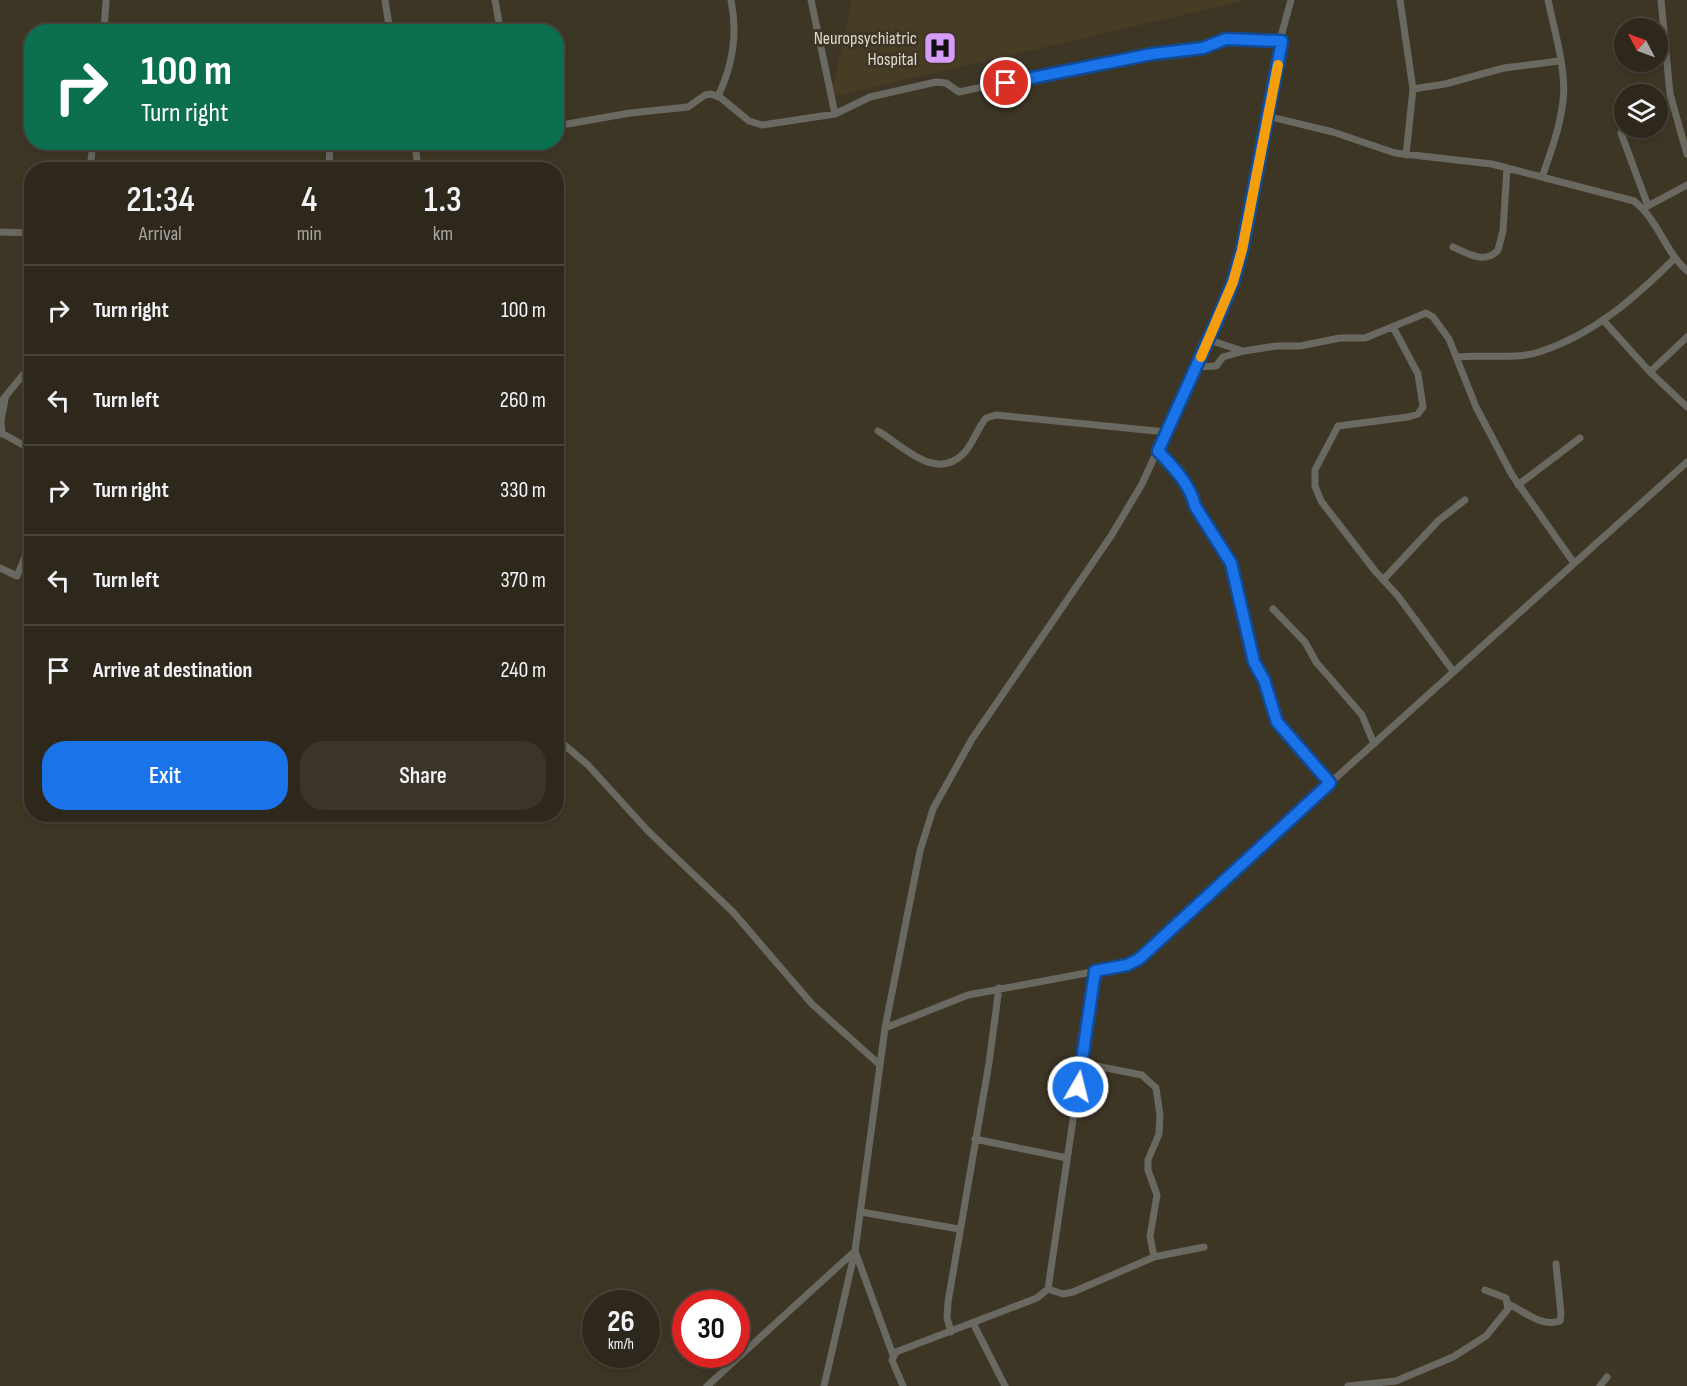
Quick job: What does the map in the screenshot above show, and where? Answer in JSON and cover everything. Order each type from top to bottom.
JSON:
[{"type":"street","points":[[104,24],[106,0]]},
{"type":"street","points":[[385,0],[389,24]]},
{"type":"street","points":[[495,0],[499,24]]},
{"type":"street","points":[[718,96],[733,54],[731,0]]},
{"type":"street","points":[[811,0],[835,114]]},
{"type":"street","points":[[824,1386],[855,1251],[885,1028],[920,851],[933,808],[972,739],[1111,536],[1142,484],[1209,340],[1233,282],[1242,250],[1282,41],[1280,39],[1291,0]]},
{"type":"street","points":[[1400,0],[1413,89],[1406,155]]},
{"type":"street","points":[[1542,177],[1553,146],[1563,100],[1559,61],[1548,0]]},
{"type":"street","points":[[1661,0],[1670,94],[1687,154]]},
{"type":"street","points":[[564,125],[630,113],[688,107],[705,95],[718,96],[749,121],[758,125],[835,114],[870,97],[936,82],[946,83],[959,92],[1047,73],[1203,48],[1226,39],[1282,41]]},
{"type":"street","points":[[1413,89],[1445,84],[1504,68],[1559,61]]},
{"type":"street","points":[[1267,116],[1333,132],[1380,150],[1507,168],[1627,199],[1646,207]]},
{"type":"street","points":[[1623,138],[1646,207],[1675,258],[1687,271]]},
{"type":"street","points":[[1453,247],[1476,257],[1494,255],[1498,250],[1503,231],[1507,168]]},
{"type":"street","points":[[1646,207],[1687,185]]},
{"type":"street","points":[[0,232],[24,233]]},
{"type":"street","points":[[1457,357],[1539,352],[1604,320],[1650,283],[1675,258]]},
{"type":"street","points":[[1197,367],[1216,366],[1223,357],[1244,351],[1276,346],[1300,346],[1340,338],[1365,338],[1426,313],[1441,327],[1457,357],[1476,407],[1518,485],[1574,563]]},
{"type":"street","points":[[1604,320],[1650,372],[1687,407]]},
{"type":"street","points":[[1393,327],[1419,374],[1423,407],[1418,414],[1408,417],[1338,426],[1315,470],[1315,486],[1321,501],[1398,596],[1453,671]]},
{"type":"street","points":[[1650,372],[1687,337]]},
{"type":"street","points":[[1209,340],[1226,348],[1244,351]]},
{"type":"street","points":[[24,374],[3,401],[1,421],[1,433],[24,446]]},
{"type":"street","points":[[878,431],[917,458],[941,463],[950,463],[964,453],[986,418],[996,415],[1166,432]]},
{"type":"street","points":[[1518,485],[1580,438]]},
{"type":"street","points":[[1158,451],[1182,478],[1193,496],[1195,506],[1231,563],[1254,662],[1264,680],[1277,722],[1330,783]]},
{"type":"street","points":[[885,1028],[945,1003],[999,988],[1127,965],[1139,959],[1453,671],[1687,462]]},
{"type":"street","points":[[1383,580],[1439,520],[1465,500]]},
{"type":"street","points":[[0,568],[17,576],[24,559]]},
{"type":"street","points":[[1273,609],[1305,642],[1316,662],[1362,715],[1374,744]]},
{"type":"street","points":[[564,745],[588,765],[648,831],[733,912],[812,1004],[880,1065]]},
{"type":"street","points":[[892,1355],[1037,1299],[1048,1289],[1095,971]]},
{"type":"street","points":[[951,1332],[947,1318],[948,1302],[999,988]]},
{"type":"street","points":[[1081,1063],[1142,1075],[1156,1088],[1160,1115],[1159,1134],[1148,1160],[1148,1170],[1157,1195],[1150,1236],[1154,1257]]},
{"type":"street","points":[[975,1139],[1067,1158]]},
{"type":"street","points":[[861,1212],[959,1228]]},
{"type":"street","points":[[1048,1289],[1064,1294],[1073,1292],[1154,1257],[1204,1247]]},
{"type":"street","points":[[855,1251],[903,1386]]},
{"type":"street","points":[[707,1386],[855,1251]]},
{"type":"street","points":[[1508,1304],[1527,1316],[1554,1323],[1560,1321],[1556,1264]]},
{"type":"street","points":[[1348,1386],[1396,1381],[1453,1357],[1486,1336],[1508,1309],[1508,1304],[1506,1298],[1485,1290]]},
{"type":"street","points":[[973,1323],[1005,1386]]},
{"type":"street","points":[[1600,1386],[1607,1377]]},
{"type":"shaded area","name":"Neuropsychiatric Hospital","points":[[852,0],[1247,0],[831,97]]},
{"type":"slow traffic","points":[[1201,357],[1233,282],[1242,250],[1278,65]]},
{"type":"place","name":"Neuropsychiatric Hospital","points":[[940,48]]},
{"type":"route","points":[[1006,83],[1047,73],[1152,54],[1203,48],[1226,39],[1282,41],[1242,250],[1233,282],[1158,451],[1182,478],[1193,496],[1195,506],[1208,523],[1231,563],[1244,611],[1246,635],[1254,662],[1272,699],[1277,722],[1330,783],[1139,959],[1127,965],[1095,971],[1078,1087]]}]
